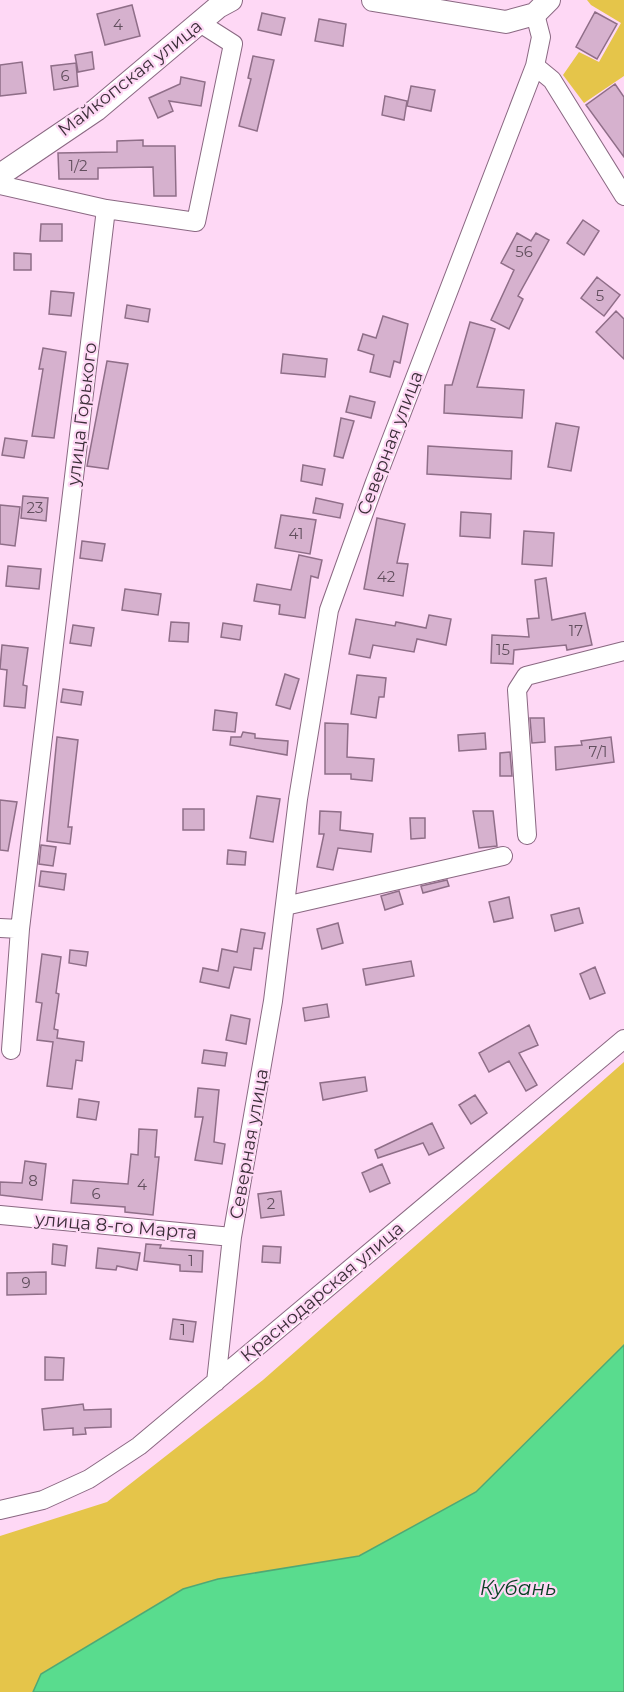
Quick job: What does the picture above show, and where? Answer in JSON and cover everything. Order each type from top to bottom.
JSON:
[{"type":"street","name":"Майкопская улица","points":[[0,175],[96,110],[231,0]]},
{"type":"street","points":[[373,0],[506,22],[542,7]]},
{"type":"street","name":"Северная улица","points":[[216,1382],[232,1237],[273,1000],[298,799],[329,610],[375,482],[535,66],[541,37],[542,7]]},
{"type":"street","points":[[0,185],[106,209],[196,222],[233,44],[200,23]]},
{"type":"street","points":[[535,66],[552,80],[624,196]]},
{"type":"street","name":"улица Горького","points":[[11,1050],[20,929],[106,209]]},
{"type":"street","points":[[527,835],[517,690],[526,676],[624,651]]},
{"type":"street","points":[[285,906],[503,856]]},
{"type":"street","points":[[0,928],[20,929]]},
{"type":"street","name":"Краснодарская улица","points":[[0,1510],[43,1500],[89,1479],[139,1446],[624,1039]]},
{"type":"street","name":"улица 8-го Марта","points":[[0,1215],[232,1237]]},
{"type":"shaded area","points":[[587,0],[624,0],[624,76],[584,103],[563,75],[579,52],[599,62],[621,23],[591,5]]},
{"type":"shaded area","points":[[624,1062],[624,1345],[476,1492],[359,1556],[218,1579],[183,1589],[41,1674],[33,1692],[0,1692],[0,1536],[107,1502],[263,1380]]},
{"type":"water","name":"Кубань","points":[[624,1345],[624,1692],[33,1692],[41,1674],[183,1589],[218,1579],[359,1556],[476,1492]]},
{"type":"building","points":[[132,5],[140,36],[105,45],[97,14]]},
{"type":"building","points":[[595,12],[617,24],[597,59],[576,47]]},
{"type":"building","points":[[262,13],[285,18],[281,35],[258,30]]},
{"type":"building","points":[[319,19],[346,24],[343,46],[315,41]]},
{"type":"building","points":[[92,52],[94,69],[78,72],[75,55]]},
{"type":"building","points":[[253,56],[274,60],[257,131],[239,126],[251,79],[248,78]]},
{"type":"building","points":[[22,62],[26,93],[0,96],[0,65]]},
{"type":"building","points":[[76,63],[78,86],[54,90],[51,66]]},
{"type":"building","points":[[181,77],[205,82],[201,106],[169,101],[173,111],[158,118],[149,98],[180,84]]},
{"type":"building","points":[[615,84],[624,97],[624,157],[586,105]]},
{"type":"building","points":[[411,86],[435,90],[431,111],[407,106]]},
{"type":"building","points":[[385,96],[407,101],[404,120],[382,115]]},
{"type":"building","points":[[143,140],[143,146],[175,146],[176,196],[154,196],[153,167],[98,168],[98,179],[59,179],[58,153],[117,152],[117,141]]},
{"type":"building","points":[[583,220],[599,231],[584,255],[567,243]]},
{"type":"building","points":[[41,224],[62,224],[62,241],[40,241]]},
{"type":"building","points":[[517,233],[531,241],[536,233],[549,240],[518,296],[523,299],[509,329],[491,320],[514,270],[501,263]]},
{"type":"building","points":[[14,253],[31,254],[31,270],[14,270]]},
{"type":"building","points":[[597,277],[620,295],[604,316],[581,298]]},
{"type":"building","points":[[51,291],[74,293],[71,316],[49,314]]},
{"type":"building","points":[[127,305],[150,309],[148,322],[125,318]]},
{"type":"building","points":[[616,311],[624,319],[624,359],[596,332]]},
{"type":"building","points":[[383,316],[408,324],[400,363],[394,361],[390,377],[370,372],[374,355],[358,350],[363,334],[376,338]]},
{"type":"building","points":[[470,322],[495,329],[477,387],[524,390],[522,418],[444,413],[445,385],[452,385]]},
{"type":"building","points":[[43,348],[66,352],[54,438],[32,436],[43,369],[39,369]]},
{"type":"building","points":[[283,354],[327,359],[325,377],[281,373]]},
{"type":"building","points":[[107,361],[128,364],[108,469],[87,466]]},
{"type":"building","points":[[350,396],[375,402],[371,418],[346,412]]},
{"type":"building","points":[[341,418],[354,421],[343,458],[334,456]]},
{"type":"building","points":[[556,423],[579,427],[571,471],[548,467]]},
{"type":"building","points":[[5,438],[27,441],[24,458],[2,455]]},
{"type":"building","points":[[428,446],[512,451],[511,479],[427,474]]},
{"type":"building","points":[[303,465],[325,469],[322,485],[301,481]]},
{"type":"building","points":[[23,496],[48,498],[46,521],[21,518]]},
{"type":"building","points":[[316,498],[343,504],[340,518],[313,513]]},
{"type":"building","points":[[0,505],[20,507],[15,546],[0,544]]},
{"type":"building","points":[[461,512],[491,514],[490,538],[460,536]]},
{"type":"building","points":[[281,515],[316,520],[310,554],[275,548]]},
{"type":"building","points":[[377,518],[405,524],[397,563],[408,564],[403,596],[364,589]]},
{"type":"building","points":[[524,531],[554,533],[552,566],[522,564]]},
{"type":"building","points":[[82,541],[105,544],[102,561],[80,558]]},
{"type":"building","points":[[299,555],[322,560],[318,578],[311,576],[305,618],[279,614],[280,605],[254,601],[257,584],[291,590]]},
{"type":"building","points":[[8,566],[41,569],[39,589],[6,586]]},
{"type":"building","points":[[546,578],[552,620],[585,613],[592,645],[567,650],[566,645],[514,650],[513,664],[491,663],[492,635],[529,637],[527,619],[539,618],[535,580]]},
{"type":"building","points":[[125,589],[161,594],[158,615],[122,610]]},
{"type":"building","points":[[429,615],[451,619],[446,645],[417,639],[414,652],[373,645],[370,658],[349,654],[356,619],[395,626],[396,622],[426,628]]},
{"type":"building","points":[[171,622],[189,623],[188,642],[169,641]]},
{"type":"building","points":[[223,623],[242,626],[240,640],[221,637]]},
{"type":"building","points":[[73,625],[94,628],[91,646],[70,643]]},
{"type":"building","points":[[2,645],[28,648],[23,685],[27,686],[25,708],[4,706],[7,670],[0,669]]},
{"type":"building","points":[[285,674],[299,679],[290,709],[276,705]]},
{"type":"building","points":[[357,675],[386,678],[384,697],[379,697],[376,718],[351,714]]},
{"type":"building","points":[[63,689],[83,692],[81,705],[61,702]]},
{"type":"building","points":[[215,710],[237,713],[235,732],[213,730]]},
{"type":"building","points":[[530,718],[544,718],[545,742],[532,743]]},
{"type":"building","points":[[325,723],[348,724],[347,757],[374,759],[372,781],[351,779],[351,774],[325,774]]},
{"type":"building","points":[[243,732],[255,734],[255,738],[288,741],[287,755],[230,745],[231,737],[241,737]]},
{"type":"building","points":[[485,733],[486,749],[459,751],[458,735]]},
{"type":"building","points":[[57,737],[78,740],[68,827],[72,827],[70,844],[47,841]]},
{"type":"building","points":[[611,737],[614,762],[556,770],[555,747],[582,745],[581,741]]},
{"type":"building","points":[[510,752],[512,776],[500,776],[500,753]]},
{"type":"building","points":[[257,796],[280,799],[273,842],[250,838]]},
{"type":"building","points":[[0,800],[17,802],[8,851],[0,850]]},
{"type":"building","points":[[183,809],[204,809],[204,830],[183,830]]},
{"type":"building","points":[[320,811],[341,812],[340,830],[373,834],[371,852],[338,848],[333,870],[317,867],[324,834],[319,834]]},
{"type":"building","points":[[473,811],[493,811],[497,846],[479,848]]},
{"type":"building","points":[[410,818],[425,818],[425,838],[411,839]]},
{"type":"building","points":[[41,845],[56,847],[53,866],[39,864]]},
{"type":"building","points":[[228,850],[246,852],[245,865],[227,864]]},
{"type":"building","points":[[41,871],[66,874],[64,890],[39,886]]},
{"type":"building","points":[[447,880],[449,886],[423,893],[421,886]]},
{"type":"building","points":[[399,891],[403,904],[385,910],[381,896]]},
{"type":"building","points":[[509,897],[513,918],[494,922],[489,902]]},
{"type":"building","points":[[579,908],[583,923],[555,931],[551,915]]},
{"type":"building","points":[[338,923],[343,943],[322,949],[317,929]]},
{"type":"building","points":[[241,929],[265,933],[262,949],[254,948],[251,970],[234,967],[229,988],[200,982],[203,968],[218,971],[222,949],[237,952]]},
{"type":"building","points":[[70,950],[88,952],[86,966],[69,963]]},
{"type":"building","points":[[42,954],[61,957],[54,1029],[58,1030],[57,1038],[84,1042],[82,1061],[76,1060],[72,1089],[47,1086],[53,1042],[37,1040],[42,1003],[36,1002]]},
{"type":"building","points":[[411,961],[414,976],[366,985],[363,969]]},
{"type":"building","points":[[595,967],[605,993],[590,999],[580,974]]},
{"type":"building","points":[[327,1004],[329,1017],[305,1021],[303,1008]]},
{"type":"building","points":[[231,1015],[250,1019],[246,1044],[226,1040]]},
{"type":"building","points":[[529,1025],[538,1045],[519,1053],[537,1085],[526,1091],[509,1061],[489,1072],[479,1053]]},
{"type":"building","points":[[204,1050],[227,1053],[225,1066],[202,1063]]},
{"type":"building","points":[[365,1077],[367,1091],[323,1100],[320,1083]]},
{"type":"building","points":[[198,1088],[219,1090],[214,1142],[225,1144],[222,1164],[195,1160],[203,1117],[195,1117]]},
{"type":"building","points":[[475,1095],[487,1113],[471,1124],[459,1105]]},
{"type":"building","points":[[79,1099],[99,1102],[96,1120],[77,1117]]},
{"type":"building","points":[[432,1123],[444,1148],[429,1155],[423,1143],[378,1158],[375,1150]]},
{"type":"building","points":[[139,1129],[157,1130],[155,1157],[159,1157],[153,1215],[125,1212],[125,1207],[71,1203],[73,1180],[128,1184],[131,1154],[138,1155]]},
{"type":"building","points":[[25,1161],[46,1164],[42,1200],[0,1195],[0,1182],[22,1183]]},
{"type":"building","points":[[382,1164],[390,1183],[370,1192],[362,1173]]},
{"type":"building","points":[[281,1191],[284,1215],[261,1218],[258,1194]]},
{"type":"building","points":[[53,1244],[67,1246],[65,1266],[52,1264]]},
{"type":"building","points":[[146,1244],[161,1245],[160,1248],[203,1251],[202,1272],[180,1271],[180,1265],[144,1261]]},
{"type":"building","points":[[263,1246],[281,1247],[280,1263],[262,1262]]},
{"type":"building","points":[[98,1248],[140,1253],[137,1270],[117,1266],[116,1270],[96,1268]]},
{"type":"building","points":[[46,1272],[46,1294],[7,1295],[7,1273]]},
{"type":"building","points":[[173,1319],[196,1322],[193,1342],[170,1339]]},
{"type":"building","points":[[45,1357],[64,1358],[63,1380],[45,1380]]},
{"type":"building","points":[[83,1404],[84,1410],[111,1409],[111,1427],[85,1428],[86,1434],[73,1435],[73,1428],[44,1430],[42,1409]]}]
